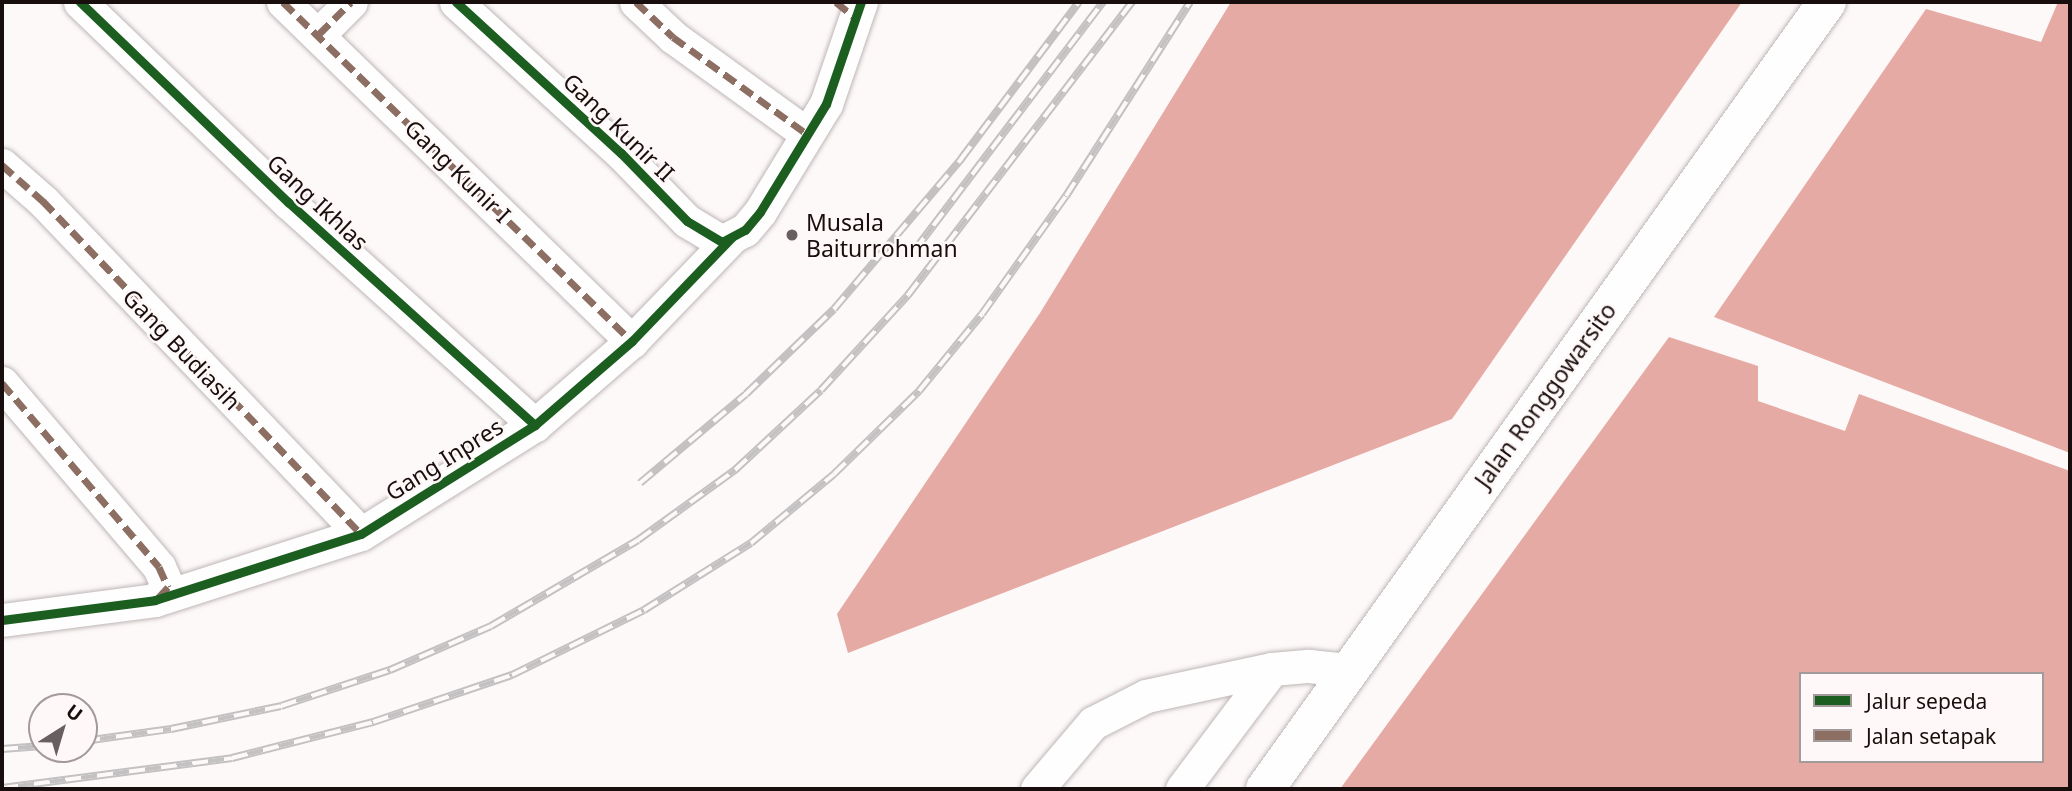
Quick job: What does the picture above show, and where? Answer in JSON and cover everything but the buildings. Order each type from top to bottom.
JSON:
[{"type":"main road","name":"Jalan Ronggowarsito","points":[[1265,789],[1347,670],[1827,2]]},
{"type":"street","name":"Gang Ikhlas","points":[[80,2],[288,202],[535,425]]},
{"type":"street","name":"Gang Kunir I","points":[[283,2],[319,34],[632,341]]},
{"type":"street","points":[[319,34],[351,2]]},
{"type":"street","name":"Gang Kunir II","points":[[456,2],[621,153],[687,221],[714,241],[732,237]]},
{"type":"street","points":[[636,2],[673,37],[807,134]]},
{"type":"street","points":[[732,237],[760,212],[826,104],[851,7]]},
{"type":"street","name":"Gang Budiasih","points":[[2,165],[43,201],[361,534]]},
{"type":"street","name":"Gang Inpres","points":[[2,620],[155,600],[361,534],[535,425],[632,341],[732,237]]},
{"type":"street","points":[[4,389],[159,567],[168,587],[155,600]]},
{"type":"street","points":[[1037,789],[1093,723],[1115,708],[1146,696],[1272,669],[1309,666],[1347,670]]},
{"type":"street","points":[[1182,789],[1272,669]]},
{"type":"shaded area","points":[[1231,2],[1742,2],[1452,419],[848,653],[837,614],[1040,313]]},
{"type":"shaded area","points":[[2058,2],[2070,2],[2070,453],[1714,317],[1926,9],[2041,42]]},
{"type":"shaded area","points":[[1669,337],[1758,366],[1758,401],[1845,431],[1859,394],[2070,471],[2070,789],[1340,789]]},
{"type":"railway","points":[[640,483],[746,394],[834,309],[961,159],[1079,2]]},
{"type":"railway","points":[[914,251],[1103,2]]},
{"type":"railway","points":[[98,739],[171,729],[281,706],[390,670],[491,626],[638,540],[735,470],[821,390],[908,295],[1132,2]]},
{"type":"railway","points":[[2,788],[232,758],[373,722],[512,675],[644,610],[751,543],[834,474],[919,391],[982,314],[1066,196],[1190,2]]},
{"type":"railway","points":[[2,749],[28,747]]},
{"type":"marked path","points":[[283,2],[632,341]]},
{"type":"marked path","points":[[319,34],[351,2]]},
{"type":"marked path","points":[[636,2],[673,37],[807,134]]},
{"type":"marked path","points":[[836,2],[856,18]]},
{"type":"marked path","points":[[2,165],[43,201],[361,534]]},
{"type":"marked path","points":[[2,383],[159,567],[168,587],[158,598]]},
{"type":"cycle path","points":[[80,2],[288,202],[535,425]]},
{"type":"cycle path","points":[[456,2],[621,153],[687,221],[722,242],[745,230],[760,212],[826,104],[861,2]]},
{"type":"cycle path","points":[[2,620],[155,600],[361,534],[535,425],[632,341],[732,237]]},
{"type":"place","name":"Musala Baiturrohman","points":[[792,235]]}]
